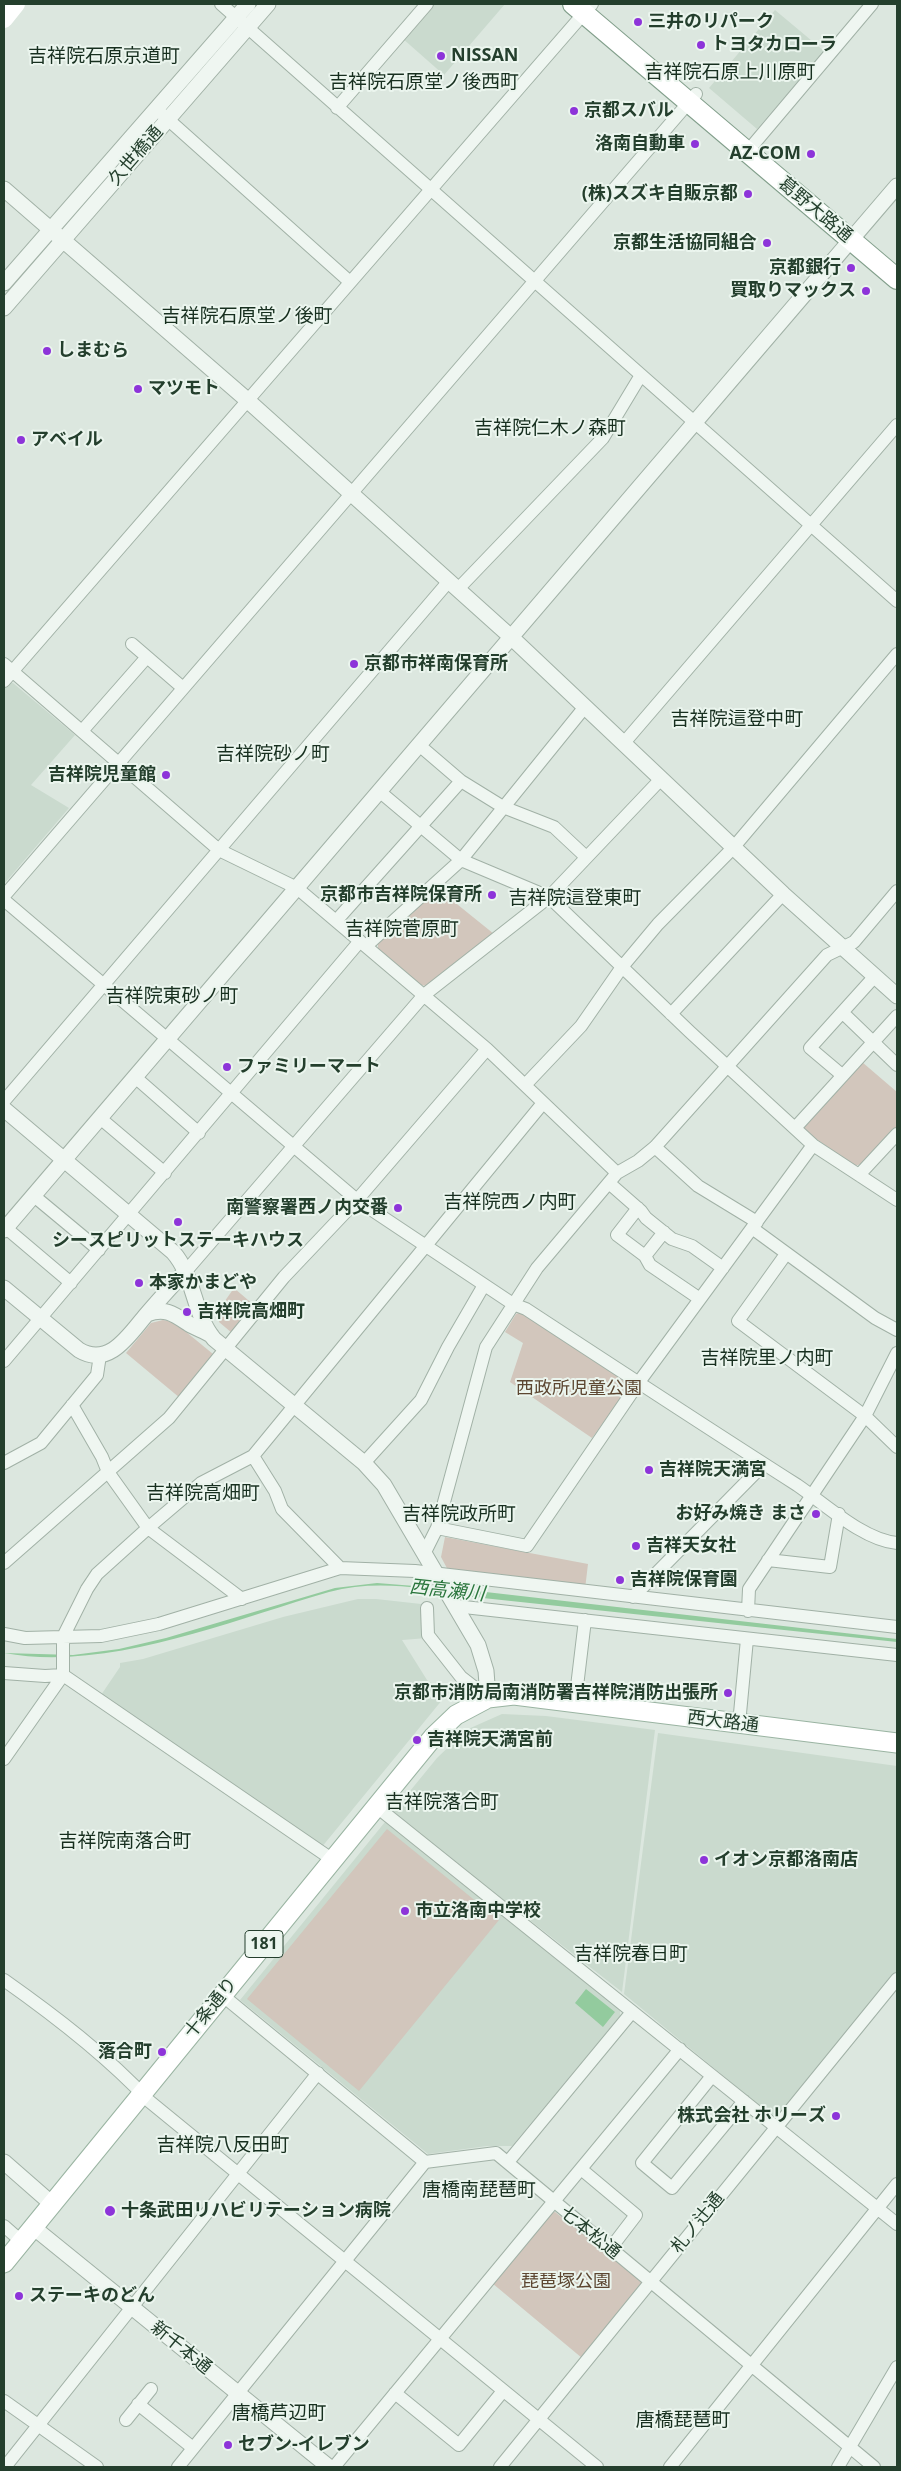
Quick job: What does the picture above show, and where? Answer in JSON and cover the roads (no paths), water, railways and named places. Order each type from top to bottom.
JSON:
[{"type":"highway","name":"葛野大路通","points":[[586,6],[854,236],[897,279]]},
{"type":"highway","name":"葛野大路通","points":[[854,236],[897,264]]},
{"type":"main road","points":[[4,19],[16,4]]},
{"type":"main road","name":"西大路通","points":[[488,1698],[514,1695],[897,1744]]},
{"type":"main road","name":"十条通り","points":[[4,2263],[141,2093],[445,1725],[456,1715],[488,1698]]},
{"type":"street","points":[[221,4],[897,602]]},
{"type":"street","name":"久世橋通","points":[[4,308],[168,120],[242,23],[248,4]]},
{"type":"street","name":"久世橋通","points":[[4,283],[156,109],[242,23],[268,4]]},
{"type":"street","points":[[337,108],[427,4]]},
{"type":"street","points":[[750,148],[872,4]]},
{"type":"street","points":[[4,681],[8,668],[431,191],[586,6]]},
{"type":"street","points":[[4,896],[350,493],[536,282],[692,98]]},
{"type":"street","points":[[156,109],[350,282]]},
{"type":"street","points":[[71,1282],[5,1229],[897,186]]},
{"type":"street","points":[[4,189],[246,399],[511,637],[733,848],[897,996]]},
{"type":"street","points":[[4,1100],[103,984],[453,585],[603,438],[641,375]]},
{"type":"street","points":[[623,744],[897,425]]},
{"type":"street","points":[[132,644],[183,688]]},
{"type":"street","points":[[526,1084],[581,1026],[622,967],[658,924],[733,848],[897,654]]},
{"type":"street","points":[[82,731],[147,657]]},
{"type":"street","points":[[8,668],[220,850],[297,888],[487,1048],[617,1173]]},
{"type":"street","points":[[4,1362],[128,1214],[363,944],[461,860],[584,708]]},
{"type":"street","points":[[419,745],[461,781],[503,807],[554,828],[586,856]]},
{"type":"street","points":[[4,1288],[78,1350],[91,1356],[100,1355],[119,1347],[424,996],[549,897],[661,779]]},
{"type":"street","points":[[336,921],[461,781]]},
{"type":"street","points":[[380,791],[461,860],[549,897],[726,1067],[812,1145],[897,1200]]},
{"type":"street","points":[[424,1552],[437,1528],[486,1347],[537,1268],[617,1173],[638,1161],[655,1147],[827,955],[854,942],[897,891]]},
{"type":"street","points":[[672,1014],[783,894]]},
{"type":"street","points":[[4,900],[168,1039],[231,1096],[357,1200],[513,1304],[526,1309],[812,1495],[864,1532],[887,1542],[897,1543]]},
{"type":"street","points":[[842,1075],[810,1048],[875,976]]},
{"type":"street","points":[[843,1013],[897,1065]]},
{"type":"street","points":[[795,1128],[897,1016]]},
{"type":"street","points":[[4,1563],[169,1418],[284,1277],[357,1200],[487,1048]]},
{"type":"street","points":[[136,1076],[199,1133]]},
{"type":"street","points":[[4,1759],[63,1673],[63,1639],[87,1589],[97,1574],[202,1483],[253,1456],[424,1245],[543,1103]]},
{"type":"street","points":[[4,1108],[173,1252],[186,1271],[201,1315],[211,1335]]},
{"type":"street","points":[[100,1118],[165,1173]]},
{"type":"street","points":[[859,1175],[897,1134]]},
{"type":"street","points":[[437,1528],[527,1546],[639,1382],[812,1145]]},
{"type":"street","points":[[655,1147],[698,1186],[754,1225],[786,1254],[875,1318],[897,1330]]},
{"type":"street","points":[[609,1183],[638,1208],[646,1218],[672,1239],[692,1246],[723,1268]]},
{"type":"street","points":[[34,1196],[99,1250]]},
{"type":"street","points":[[638,1208],[617,1235],[645,1256],[650,1265],[700,1300]]},
{"type":"street","points":[[645,1256],[664,1232]]},
{"type":"street","points":[[786,1254],[738,1321],[865,1416],[897,1448]]},
{"type":"street","points":[[364,1463],[421,1400],[448,1346],[484,1285]]},
{"type":"street","points":[[147,1314],[155,1311],[167,1311],[211,1335],[364,1463],[384,1485],[482,1655],[488,1698]]},
{"type":"street","points":[[748,1610],[750,1589],[865,1416],[897,1353]]},
{"type":"street","points":[[4,1463],[41,1443],[97,1375],[100,1355]]},
{"type":"street","points":[[72,1406],[102,1457],[108,1472],[148,1528],[242,1599]]},
{"type":"street","points":[[253,1456],[275,1491],[282,1509],[340,1568]]},
{"type":"street","points":[[633,1597],[764,1464]]},
{"type":"street","points":[[768,1560],[830,1567],[839,1514]]},
{"type":"street","points":[[4,1634],[25,1638],[72,1639],[130,1632],[340,1568],[415,1571],[438,1577],[633,1597],[897,1628]]},
{"type":"street","points":[[454,1604],[897,1655]]},
{"type":"street","points":[[427,1608],[428,1635],[460,1677],[488,1698]]},
{"type":"street","points":[[575,1703],[585,1620]]},
{"type":"street","points":[[739,1724],[747,1639]]},
{"type":"street","points":[[4,1673],[45,1676],[63,1673],[333,1860]]},
{"type":"street","points":[[377,1806],[897,2224]]},
{"type":"street","points":[[4,1980],[56,2017],[141,2093],[239,2175],[597,2467]]},
{"type":"street","name":"札ノ辻通","points":[[500,2467],[776,2127],[895,1986]]},
{"type":"street","points":[[178,2467],[425,2162],[222,1995]]},
{"type":"street","points":[[508,2162],[632,2012]]},
{"type":"street","points":[[334,2467],[680,2049]]},
{"type":"street","points":[[5,2467],[318,2074]]},
{"type":"street","points":[[712,2076],[642,2163],[672,2188],[744,2101]]},
{"type":"street","name":"七本松通","points":[[425,2162],[496,2153],[874,2467]]},
{"type":"street","points":[[4,2162],[52,2204]]},
{"type":"street","points":[[581,2169],[636,2215],[610,2249]]},
{"type":"street","points":[[670,2467],[897,2184]]},
{"type":"street","points":[[4,2226],[27,2234]]},
{"type":"street","name":"新千本通","points":[[27,2234],[131,2307],[330,2467]]},
{"type":"street","points":[[838,2467],[897,2367]]},
{"type":"street","points":[[126,2420],[150,2389]]},
{"type":"street","points":[[395,2393],[459,2445],[503,2391]]},
{"type":"street","points":[[4,2401],[97,2467]]},
{"type":"street","points":[[138,2404],[193,2448]]},
{"type":"water","name":"西高瀬川","points":[[377,1583],[477,1591],[897,1639],[897,1642],[464,1596],[397,1586],[363,1586],[329,1592],[210,1629],[126,1650],[85,1656],[44,1657],[4,1653],[73,1655],[119,1649],[166,1638],[335,1588]]},
{"type":"water","points":[[586,1989],[615,2012],[603,2027],[575,2003]]},
{"type":"place","name":"三井のリパーク","points":[[638,22]]},
{"type":"place","name":"トヨタカローラ","points":[[701,45]]},
{"type":"place","name":"NISSAN","points":[[441,56]]},
{"type":"place","name":"京都スバル","points":[[574,111]]},
{"type":"place","name":"洛南自動車","points":[[695,144]]},
{"type":"place","name":"AZ-COM","points":[[811,154]]},
{"type":"place","name":"(株)スズキ自販京都","points":[[748,194]]},
{"type":"place","name":"京都生活協同組合","points":[[767,243]]},
{"type":"place","name":"京都銀行","points":[[851,268]]},
{"type":"place","name":"買取りマックス","points":[[866,291]]},
{"type":"place","name":"しまむら","points":[[47,351]]},
{"type":"place","name":"マツモト","points":[[138,389]]},
{"type":"place","name":"アベイル","points":[[21,440]]},
{"type":"place","name":"京都市祥南保育所","points":[[354,664]]},
{"type":"place","name":"吉祥院児童館","points":[[166,775]]},
{"type":"place","name":"京都市吉祥院保育所","points":[[492,895]]},
{"type":"place","name":"ファミリーマート","points":[[227,1067]]},
{"type":"place","name":"南警察署西ノ内交番","points":[[398,1208]]},
{"type":"place","name":"シースピリットステーキハウス","points":[[178,1222]]},
{"type":"place","name":"本家かまどや","points":[[139,1283]]},
{"type":"place","name":"吉祥院高畑町","points":[[187,1312]]},
{"type":"place","name":"吉祥院天満宮","points":[[649,1470]]},
{"type":"place","name":"お好み焼き まさ","points":[[816,1514]]},
{"type":"place","name":"吉祥天女社","points":[[636,1546]]},
{"type":"place","name":"吉祥院保育園","points":[[620,1580]]},
{"type":"place","name":"京都市消防局南消防署吉祥院消防出張所","points":[[728,1693]]},
{"type":"place","name":"吉祥院天満宮前","points":[[417,1740]]},
{"type":"place","name":"イオン京都洛南店","points":[[704,1860]]},
{"type":"place","name":"市立洛南中学校","points":[[405,1911]]},
{"type":"place","name":"落合町","points":[[162,2052]]},
{"type":"place","name":"株式会社 ホリーズ","points":[[836,2116]]},
{"type":"place","name":"十条武田リハビリテーション病院","points":[[110,2211]]},
{"type":"place","name":"ステーキのどん","points":[[19,2296]]},
{"type":"place","name":"セブン-イレブン","points":[[228,2445]]},
{"type":"district","name":"吉祥院石原京道町","points":[[104,57]]},
{"type":"district","name":"吉祥院石原上川原町","points":[[730,73]]},
{"type":"district","name":"吉祥院石原堂ノ後西町","points":[[424,83]]},
{"type":"district","name":"吉祥院石原堂ノ後町","points":[[247,317]]},
{"type":"district","name":"吉祥院仁木ノ森町","points":[[550,429]]},
{"type":"district","name":"吉祥院這登中町","points":[[737,720]]},
{"type":"district","name":"吉祥院砂ノ町","points":[[273,755]]},
{"type":"district","name":"吉祥院這登東町","points":[[575,899]]},
{"type":"district","name":"吉祥院菅原町","points":[[402,930]]},
{"type":"district","name":"吉祥院東砂ノ町","points":[[172,997]]},
{"type":"district","name":"吉祥院西ノ内町","points":[[510,1203]]},
{"type":"district","name":"吉祥院里ノ内町","points":[[767,1359]]},
{"type":"district","name":"吉祥院高畑町","points":[[203,1494]]},
{"type":"district","name":"吉祥院政所町","points":[[459,1515]]},
{"type":"district","name":"吉祥院落合町","points":[[442,1803]]},
{"type":"district","name":"吉祥院南落合町","points":[[125,1842]]},
{"type":"district","name":"吉祥院春日町","points":[[631,1955]]},
{"type":"district","name":"吉祥院八反田町","points":[[223,2146]]},
{"type":"district","name":"唐橋南琵琶町","points":[[479,2191]]},
{"type":"district","name":"唐橋芦辺町","points":[[279,2414]]},
{"type":"district","name":"唐橋琵琶町","points":[[683,2421]]},
{"type":"park label","name":"西政所児童公園","points":[[579,1389]]},
{"type":"park label","name":"琵琶塚公園","points":[[566,2282]]}]
